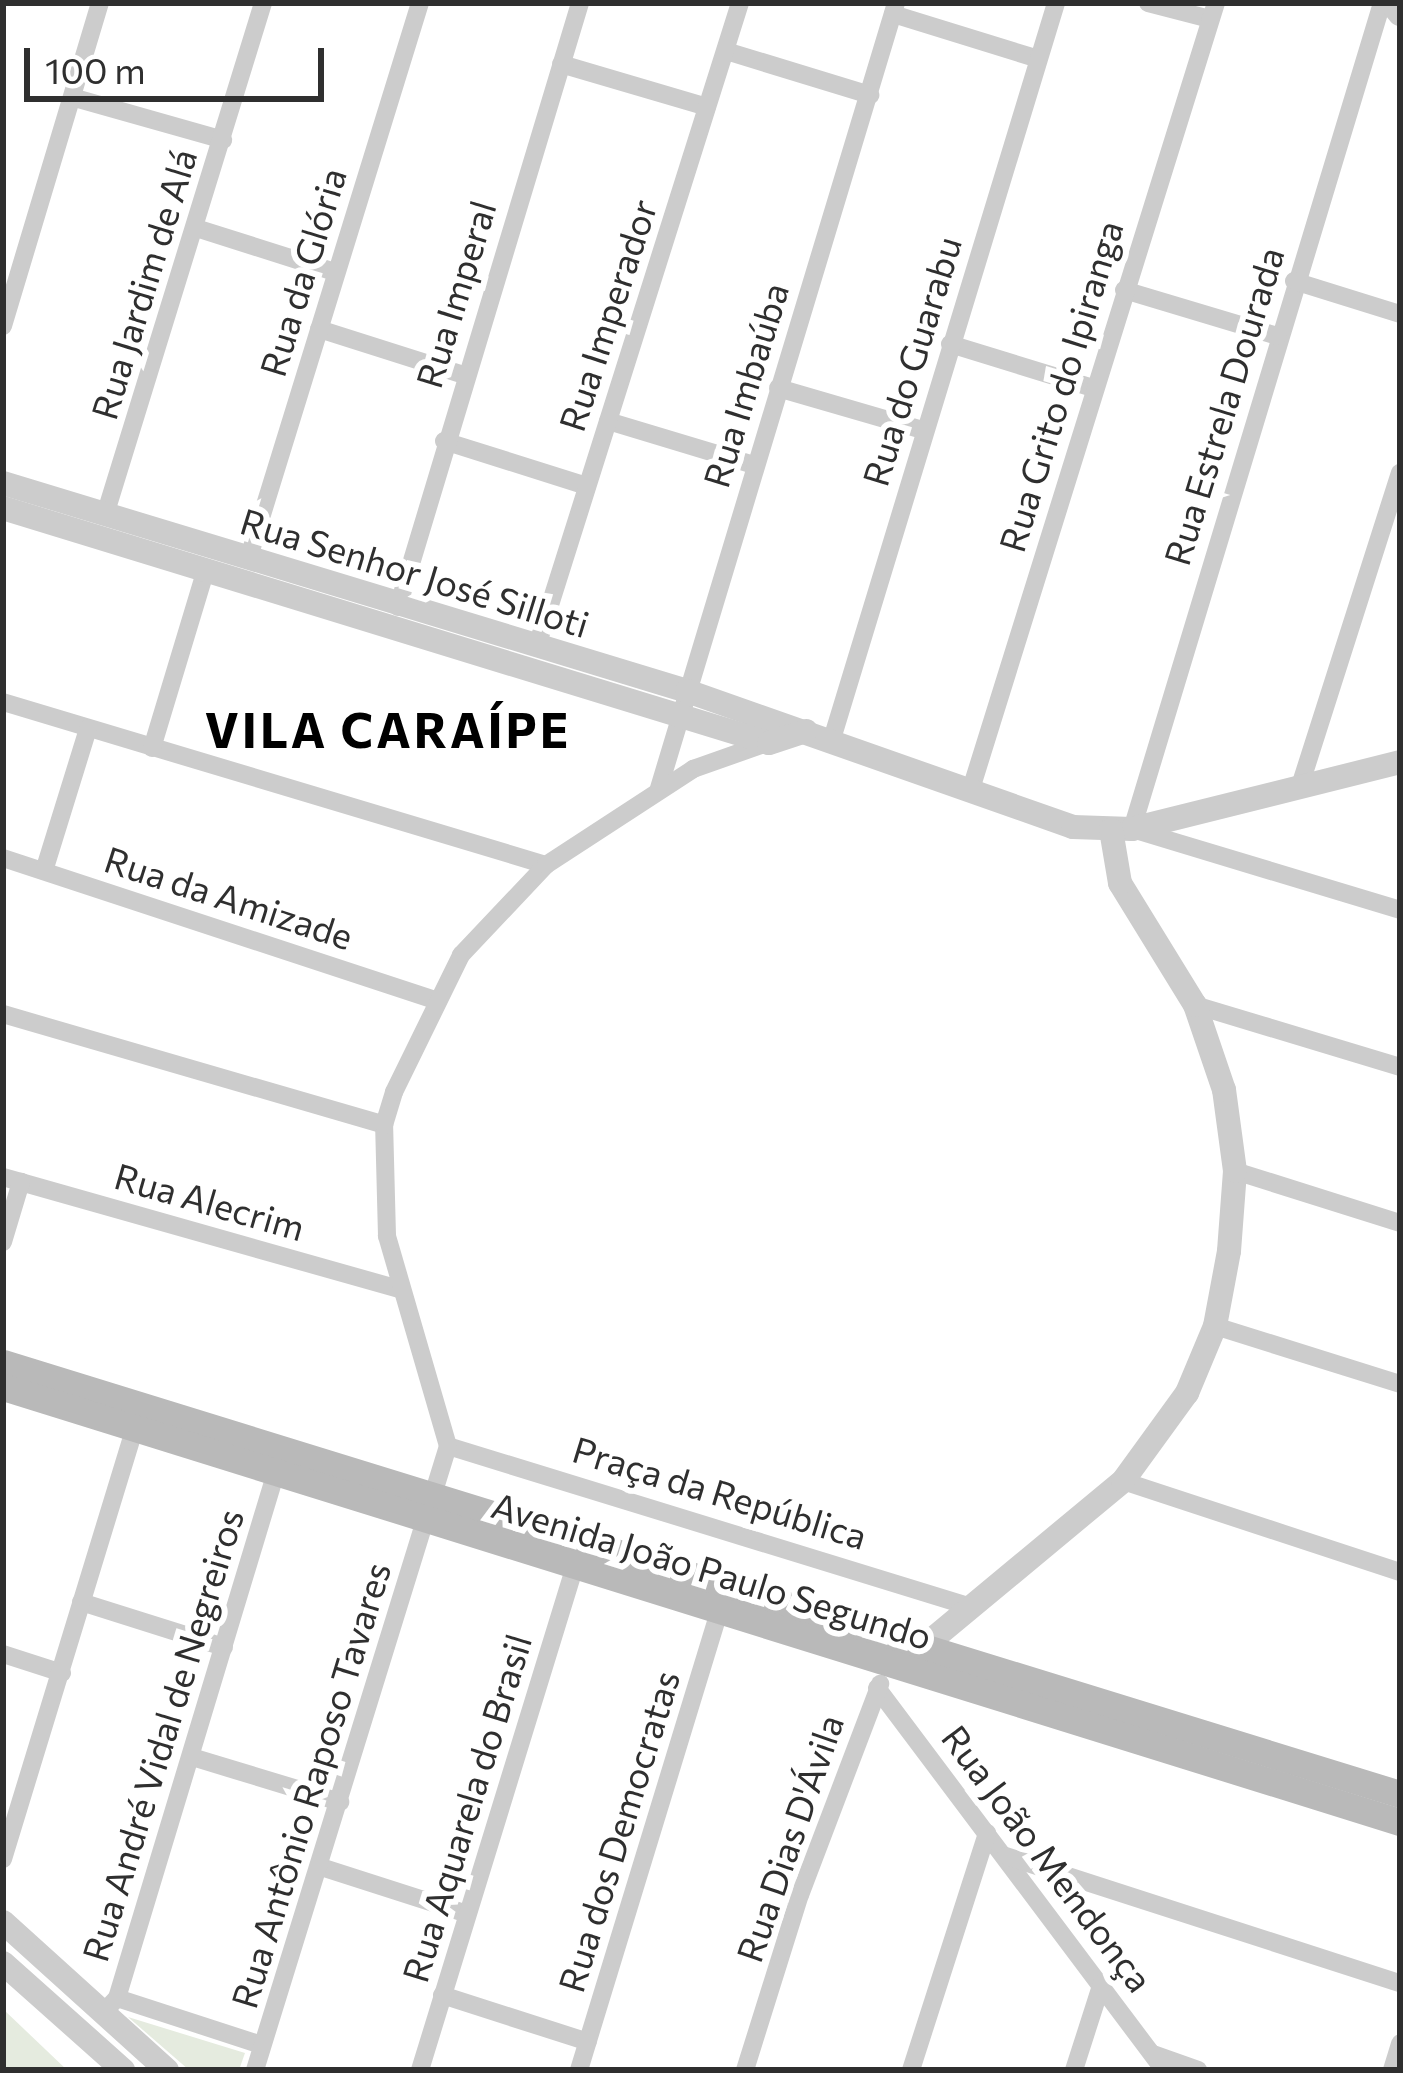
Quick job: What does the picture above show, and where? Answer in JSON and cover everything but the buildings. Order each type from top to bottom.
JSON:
[{"type":"main road","name":"Avenida João Paulo Segundo","points":[[3,1363],[431,1508],[575,1567],[1400,1822]]},
{"type":"main road","name":"Avenida João Paulo Segundo","points":[[3,1387],[276,1472],[431,1508],[922,1647],[1400,1793]]},
{"type":"street","name":"Rua Jardim de Alá","points":[[106,515],[263,3]]},
{"type":"street","name":"Rua da Glória","points":[[248,560],[420,3]]},
{"type":"street","name":"Rua Imperal","points":[[398,607],[444,441],[580,3]]},
{"type":"street","name":"Rua Imperador","points":[[537,646],[740,3]]},
{"type":"street","name":"Rua do Guarabu","points":[[832,739],[1056,3]]},
{"type":"street","points":[[1148,3],[1213,11]]},
{"type":"street","points":[[1387,3],[1400,14]]},
{"type":"street","name":"Rua Estrela Dourada","points":[[1121,830],[1387,3]]},
{"type":"street","points":[[3,326],[75,98],[99,4]]},
{"type":"street","points":[[895,9],[1038,59]]},
{"type":"street","name":"Rua Imbaúba","points":[[659,788],[895,9]]},
{"type":"street","name":"Rua Grito do Ipiranga","points":[[971,789],[1213,11]]},
{"type":"street","points":[[726,51],[870,95]]},
{"type":"street","points":[[561,64],[707,107]]},
{"type":"street","points":[[75,98],[223,140]]},
{"type":"street","points":[[196,228],[335,272]]},
{"type":"street","points":[[1294,281],[1400,314]]},
{"type":"street","points":[[1124,290],[1277,336]]},
{"type":"street","points":[[319,329],[464,375]]},
{"type":"street","points":[[950,344],[1094,388]]},
{"type":"street","points":[[778,388],[923,430]]},
{"type":"street","points":[[608,421],[754,465]]},
{"type":"street","points":[[444,441],[587,486]]},
{"type":"street","points":[[1299,789],[1400,473]]},
{"type":"street","name":"Rua Senhor José Silloti","points":[[3,483],[537,646],[683,703],[769,743]]},
{"type":"street","name":"Rua Senhor José Silloti","points":[[3,508],[205,572],[683,703],[806,731],[1073,827],[1121,830],[1400,762]]},
{"type":"street","points":[[152,748],[205,572]]},
{"type":"street","points":[[3,702],[546,865]]},
{"type":"street","points":[[44,871],[88,729]]},
{"type":"street","points":[[431,1508],[448,1446],[399,1289],[382,1196],[384,1125],[435,1000],[461,955],[546,865],[659,788],[734,752],[806,731]]},
{"type":"street","points":[[922,1647],[1123,1481],[1187,1393],[1215,1326],[1229,1251],[1234,1171],[1224,1090],[1195,1005],[1120,883],[1121,830],[1400,910]]},
{"type":"street","name":"Rua da Amizade","points":[[3,858],[435,1000]]},
{"type":"street","points":[[1195,1005],[1400,1067]]},
{"type":"street","points":[[3,1014],[384,1125]]},
{"type":"street","points":[[1234,1171],[1400,1223]]},
{"type":"street","points":[[3,1242],[12,1179]]},
{"type":"street","name":"Rua Alecrim","points":[[12,1179],[399,1289]]},
{"type":"street","points":[[1215,1326],[1400,1384]]},
{"type":"street","points":[[3,1859],[135,1428]]},
{"type":"street","name":"Praça da República","points":[[448,1446],[971,1606]]},
{"type":"street","name":"Rua André Vidal de Negreiros","points":[[110,2005],[192,1757],[276,1472]]},
{"type":"street","points":[[1123,1481],[1400,1572]]},
{"type":"street","name":"Rua Antônio Raposo Tavares","points":[[255,2070],[431,1508]]},
{"type":"street","name":"Rua Aquarela do Brasil","points":[[419,2070],[575,1567]]},
{"type":"street","points":[[82,1602],[224,1647]]},
{"type":"street","name":"Rua dos Democratas","points":[[579,2070],[719,1611]]},
{"type":"street","name":"Rua Dias D'Ávila","points":[[745,2070],[800,1895],[877,1688],[922,1647]]},
{"type":"street","points":[[3,1654],[62,1673]]},
{"type":"street","name":"Rua João Mendonça","points":[[877,1688],[1159,2062]]},
{"type":"street","points":[[192,1757],[340,1802]]},
{"type":"street","points":[[910,2070],[987,1833]]},
{"type":"street","points":[[1006,1856],[1400,1983]]},
{"type":"street","points":[[321,1867],[467,1914]]},
{"type":"street","points":[[3,1922],[110,2005],[167,2070]]},
{"type":"street","points":[[3,1963],[123,2070]]},
{"type":"street","points":[[1074,2070],[1102,1983]]},
{"type":"street","points":[[442,1995],[588,2042]]},
{"type":"street","points":[[110,2005],[262,2045]]},
{"type":"street","points":[[1392,2070],[1400,2043]]},
{"type":"street","points":[[1159,2062],[1198,2070]]},
{"type":"shaded area","points":[[3,2009],[67,2070],[3,2070]]},
{"type":"shaded area","points":[[128,2017],[245,2053],[239,2070],[189,2070]]},
{"type":"district","name":"VILA CARAÍPE","points":[[388,729]]}]
